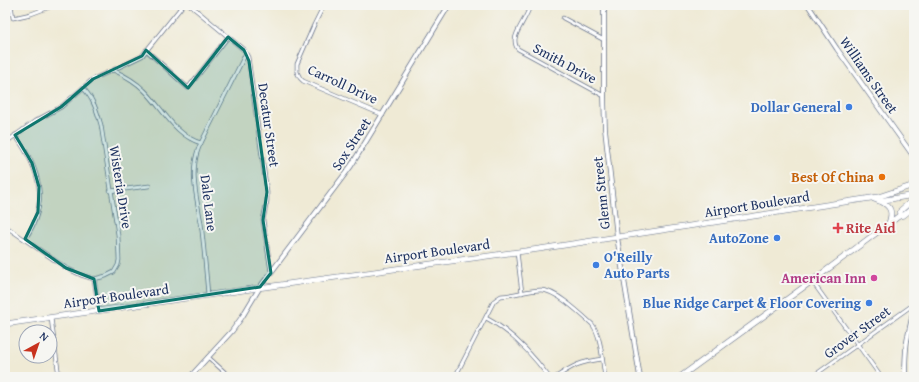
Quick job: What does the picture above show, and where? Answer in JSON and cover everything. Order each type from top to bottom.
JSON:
[{"type":"main road","name":"Airport Boulevard","points":[[5,324],[617,237],[878,197],[914,185]]},
{"type":"main road","points":[[879,201],[914,195]]},
{"type":"main road","name":"Airport Boulevard","points":[[871,198],[879,201]]},
{"type":"main road","points":[[899,216],[901,210],[914,199]]},
{"type":"main road","points":[[879,201],[885,203],[889,207],[892,216],[889,223]]},
{"type":"main road","points":[[680,377],[889,223],[899,216],[904,215],[914,207]]},
{"type":"street","points":[[11,5],[13,18],[32,14],[54,5]]},
{"type":"street","points":[[5,143],[35,121],[61,107],[93,80],[142,56],[183,5]]},
{"type":"street","points":[[190,5],[246,53]]},
{"type":"street","name":"Carroll Drive","points":[[324,5],[297,64],[297,72],[300,78],[303,81],[383,115]]},
{"type":"street","name":"Sox Street","points":[[190,377],[232,331],[260,288],[351,166],[449,5]]},
{"type":"street","name":"Smith Drive","points":[[530,5],[528,14],[515,39],[518,49],[604,96]]},
{"type":"street","name":"Glenn Street","points":[[604,5],[605,129],[617,237],[640,377]]},
{"type":"street","name":"Williams Street","points":[[808,5],[837,49],[914,157]]},
{"type":"street","points":[[563,18],[604,40]]},
{"type":"street","points":[[146,50],[188,88],[228,37]]},
{"type":"street","name":"Dale Lane","points":[[208,295],[203,242],[194,176],[195,159],[201,143],[246,53]]},
{"type":"street","name":"Decatur Street","points":[[246,53],[249,61],[267,192],[264,220],[271,273]]},
{"type":"street","points":[[113,70],[138,84],[177,128],[190,138],[201,143]]},
{"type":"street","name":"Wisteria Drive","points":[[83,88],[89,94],[98,117],[118,235],[118,265],[114,272],[94,279]]},
{"type":"street","points":[[15,135],[25,148],[32,163],[39,191],[39,204],[36,220],[25,240]]},
{"type":"street","points":[[110,191],[149,186]]},
{"type":"street","points":[[5,226],[73,272],[94,279],[99,310]]},
{"type":"street","points":[[517,252],[522,293]]},
{"type":"street","points":[[812,281],[881,377]]},
{"type":"street","points":[[455,377],[494,301],[498,298],[538,290],[547,290],[554,293],[592,324],[597,331],[600,343],[605,377]]},
{"type":"street","points":[[905,377],[907,341],[914,313],[914,305]]},
{"type":"street","name":"Grover Street","points":[[812,377],[914,305]]},
{"type":"street","points":[[51,318],[59,377]]},
{"type":"street","points":[[486,318],[497,324],[516,340],[533,357],[549,377]]},
{"type":"street","points":[[208,357],[230,377]]},
{"type":"street","points":[[556,377],[578,364],[586,361],[602,359]]},
{"type":"highlighted area","points":[[228,37],[244,50],[249,61],[267,192],[263,220],[271,273],[260,287],[99,311],[94,279],[66,268],[25,239],[38,212],[39,187],[32,163],[15,135],[61,107],[93,79],[142,56],[146,50],[188,88]]},
{"type":"place","name":"Dollar General","points":[[849,107]]},
{"type":"place","name":"Best Of China","points":[[882,177]]},
{"type":"place","name":"Rite Aid","points":[[838,228]]},
{"type":"place","name":"AutoZone","points":[[777,238]]},
{"type":"place","name":"O'Reilly Auto Parts","points":[[596,265]]},
{"type":"place","name":"American Inn","points":[[874,278]]},
{"type":"place","name":"Blue Ridge Carpet & Floor Covering","points":[[869,303]]}]
